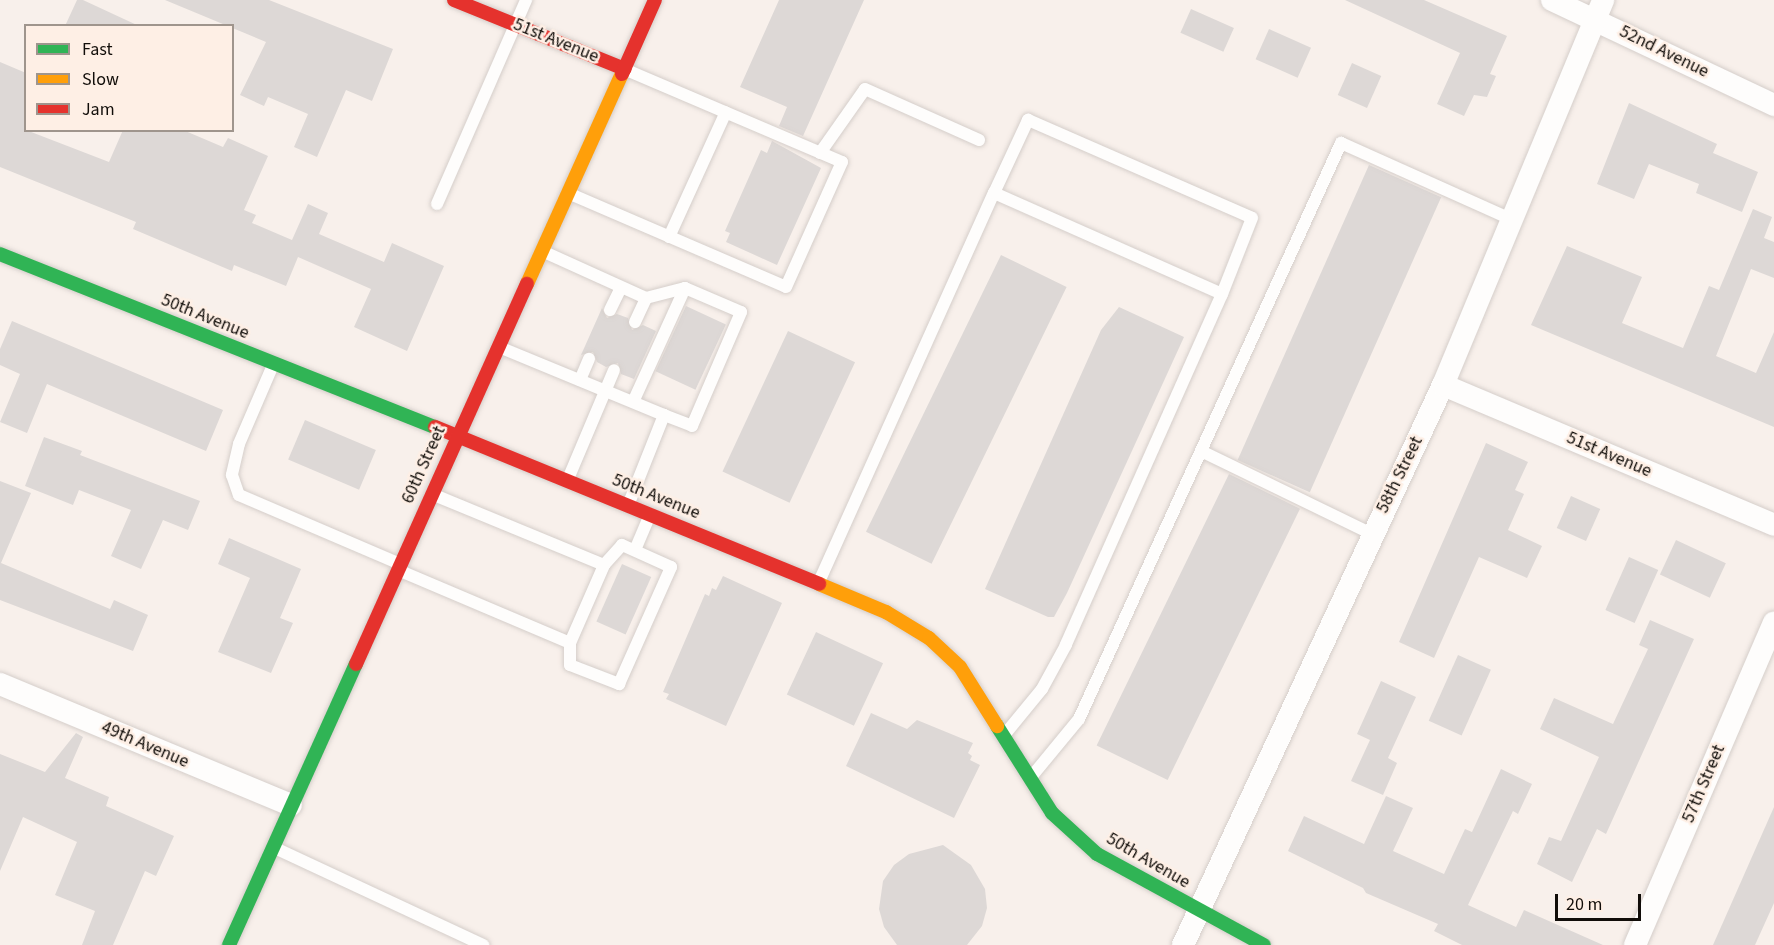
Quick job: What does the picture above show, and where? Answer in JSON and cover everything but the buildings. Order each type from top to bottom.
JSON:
[{"type":"street","name":"51st Avenue","points":[[454,0],[625,69]]},
{"type":"street","name":"60th Street","points":[[229,945],[655,0]]},
{"type":"street","name":"52nd Avenue","points":[[1552,0],[1599,9],[1774,105]]},
{"type":"street","name":"58th Street","points":[[1183,945],[1443,384],[1599,9]]},
{"type":"street","name":"50th Avenue","points":[[0,254],[628,504],[885,612],[929,638],[960,667],[1032,777],[1052,813],[1097,854],[1199,911]]},
{"type":"street","name":"51st Avenue","points":[[1443,384],[1774,525]]},
{"type":"street","name":"57th Street","points":[[1635,945],[1774,623]]},
{"type":"street","name":"49th Avenue","points":[[0,684],[291,806]]},
{"type":"street","points":[[1199,911],[1264,945]]},
{"type":"lane","points":[[437,204],[526,0]]},
{"type":"lane","points":[[568,193],[786,287],[842,162],[625,69]]},
{"type":"lane","points":[[820,153],[865,89],[979,140]]},
{"type":"lane","points":[[669,237],[726,112]]},
{"type":"lane","points":[[818,584],[1028,120],[1252,218],[1222,294],[1065,645],[1042,690],[1005,735]]},
{"type":"lane","points":[[1032,777],[1079,719],[1341,143],[1511,219]]},
{"type":"lane","points":[[994,193],[1222,294]]},
{"type":"lane","points":[[498,346],[692,426],[741,312],[685,288],[646,298],[542,251]]},
{"type":"lane","points":[[610,310],[621,287]]},
{"type":"lane","points":[[633,402],[685,288]]},
{"type":"lane","points":[[635,322],[646,298]]},
{"type":"lane","points":[[580,380],[589,359]]},
{"type":"lane","points":[[273,364],[239,444],[232,474],[238,495],[570,643]]},
{"type":"lane","points":[[567,480],[614,370]]},
{"type":"lane","points":[[628,504],[664,415]]},
{"type":"lane","points":[[1201,451],[1372,534]]},
{"type":"lane","points":[[431,494],[604,565]]},
{"type":"lane","points":[[635,550],[650,513]]},
{"type":"lane","points":[[622,545],[635,550],[671,567],[619,684],[570,665],[570,643],[604,565],[622,545]]},
{"type":"lane","points":[[273,847],[483,945]]},
{"type":"traffic: fast","points":[[0,254],[435,427]]},
{"type":"traffic: fast","points":[[229,945],[356,664]]},
{"type":"traffic: fast","points":[[997,726],[1052,813],[1097,854],[1264,945]]},
{"type":"traffic: slow","points":[[527,284],[622,74]]},
{"type":"traffic: slow","points":[[819,584],[886,612],[929,638],[960,667],[997,726]]},
{"type":"traffic: jam","points":[[454,0],[625,69]]},
{"type":"traffic: jam","points":[[622,74],[655,0]]},
{"type":"traffic: jam","points":[[356,664],[527,284]]},
{"type":"traffic: jam","points":[[435,427],[819,584]]}]
